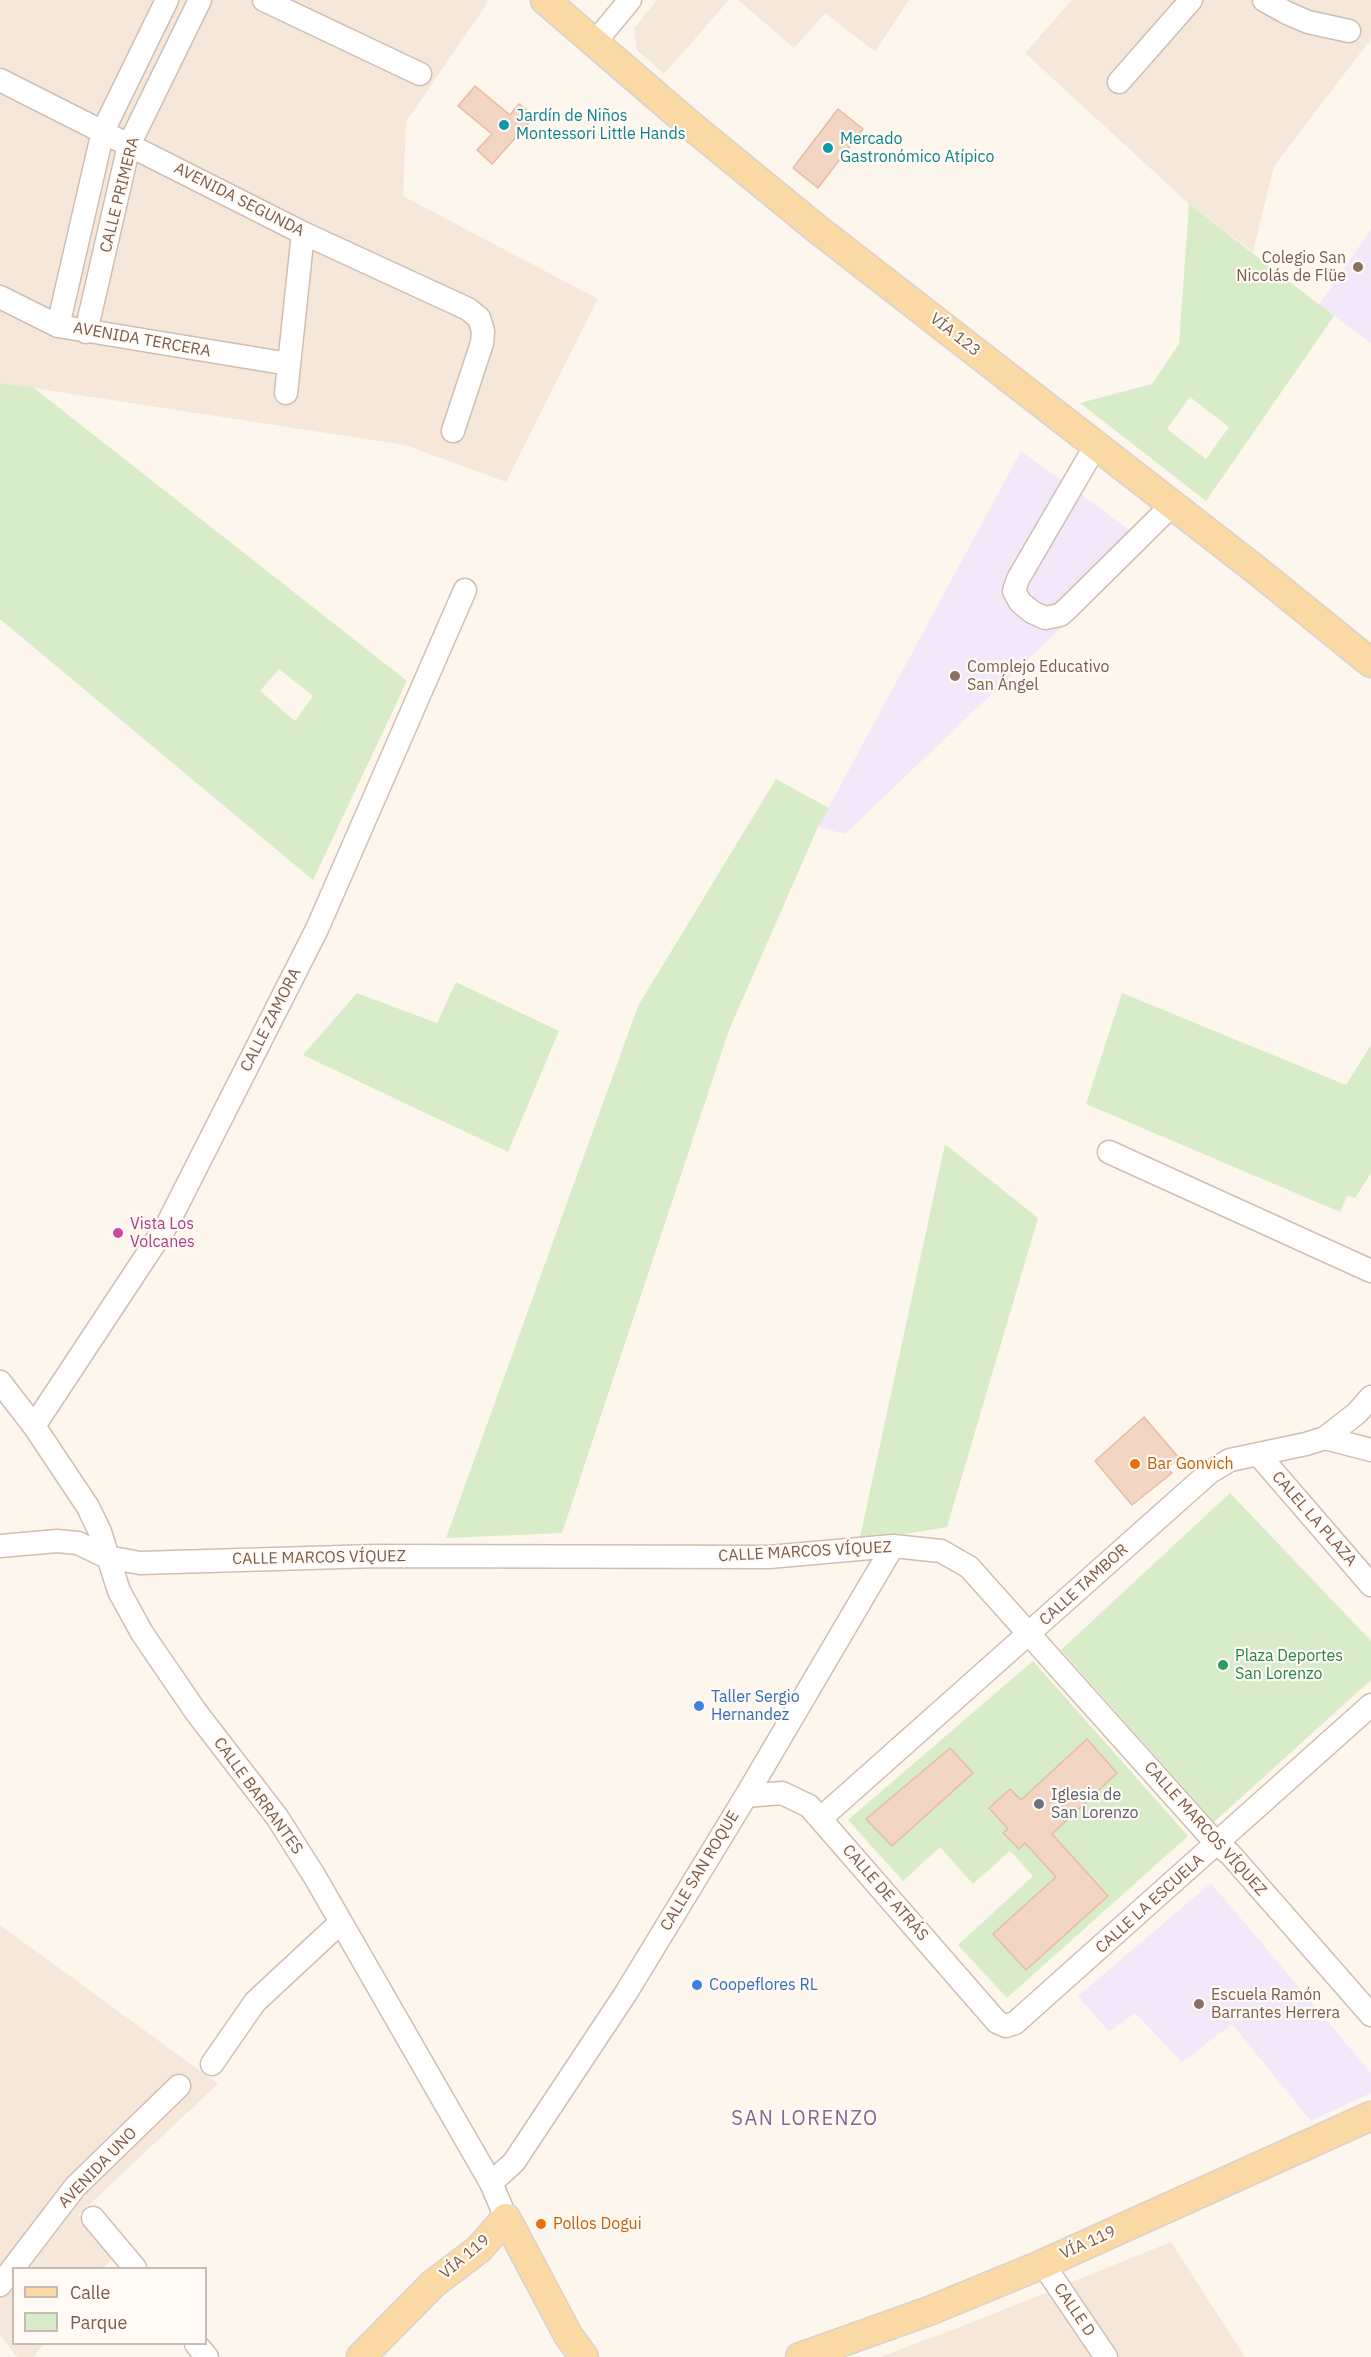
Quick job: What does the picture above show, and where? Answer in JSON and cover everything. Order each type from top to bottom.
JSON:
[{"type":"main road","name":"VÍA 123","points":[[544,0],[689,124],[807,220],[1255,568],[1371,663]]},
{"type":"main road","name":"VÍA 119","points":[[800,2357],[836,2352],[1043,2264],[1371,2116]]},
{"type":"main road","name":"VÍA 119","points":[[361,2357],[433,2284],[479,2249],[506,2218],[568,2334],[584,2357]]},
{"type":"street","name":"CALLE PRIMERA","points":[[58,326],[103,131],[167,0]]},
{"type":"street","name":"CALLE PRIMERA","points":[[86,332],[129,145],[200,0]]},
{"type":"street","points":[[264,0],[420,74]]},
{"type":"street","points":[[595,42],[630,0]]},
{"type":"street","points":[[1119,82],[1191,0]]},
{"type":"street","points":[[1264,0],[1308,22],[1349,31]]},
{"type":"street","name":"AVENIDA SEGUNDA","points":[[0,80],[303,233],[468,309],[478,318],[483,332],[482,343],[453,431]]},
{"type":"street","points":[[286,393],[303,233]]},
{"type":"street","name":"AVENIDA TERCERA","points":[[0,297],[58,326],[289,364]]},
{"type":"street","points":[[1096,445],[1018,579],[1014,591],[1020,602],[1032,612],[1045,618],[1060,615],[1068,609],[1172,505]]},
{"type":"street","name":"CALLE ZAMORA","points":[[34,1426],[168,1223],[316,929],[465,590]]},
{"type":"street","points":[[1109,1152],[1371,1271]]},
{"type":"street","name":"CALLE BARRANTES","points":[[0,1382],[34,1426],[88,1507],[100,1532],[106,1557],[119,1591],[142,1633],[196,1712],[277,1816],[342,1922],[491,2183],[506,2218]]},
{"type":"street","name":"CALLE TAMBOR","points":[[820,1819],[1210,1472],[1230,1460],[1306,1444],[1325,1437],[1357,1413],[1371,1397]]},
{"type":"street","points":[[1325,1437],[1371,1450]]},
{"type":"street","name":"CALEL LA PLAZA","points":[[1257,1454],[1371,1585]]},
{"type":"street","name":"CALLE MARCOS VÍQUEZ","points":[[0,1546],[57,1541],[78,1543],[106,1557],[140,1563],[376,1556],[769,1557],[893,1546],[940,1551],[957,1558],[969,1567],[1217,1844],[1230,1854],[1371,2015]]},
{"type":"street","name":"CALLE SAN ROQUE","points":[[491,2183],[514,2162],[626,1993],[746,1796],[893,1546]]},
{"type":"street","name":"CALLE LA ESCUELA","points":[[1006,2026],[1015,2024],[1371,1705]]},
{"type":"street","name":"CALLE DE ATRÁS","points":[[746,1796],[782,1793],[809,1806],[997,2022],[1006,2026]]},
{"type":"street","points":[[212,2064],[255,2002],[342,1922]]},
{"type":"street","name":"AVENIDA UNO","points":[[14,2267],[75,2187],[179,2086]]},
{"type":"street","points":[[93,2218],[134,2267]]},
{"type":"street","name":"CALLE D","points":[[1043,2264],[1106,2357]]},
{"type":"street","name":"AVENIDA UNO","points":[[0,2285],[12,2269]]},
{"type":"street","points":[[198,2345],[207,2357]]},
{"type":"shaded area","points":[[0,0],[486,0],[488,2],[406,122],[403,196],[598,299],[506,482],[405,445],[0,383]]},
{"type":"shaded area","points":[[657,0],[729,0],[664,74],[637,50],[634,28]]},
{"type":"shaded area","points":[[738,0],[909,0],[875,52],[825,13],[794,48]]},
{"type":"shaded area","points":[[1072,0],[1371,0],[1371,39],[1274,166],[1253,252],[1189,204],[1025,53]]},
{"type":"shaded area","name":"Colegio San Nicolás de Flüe","points":[[1371,229],[1371,343],[1319,305]]},
{"type":"shaded area","name":"Complejo Educativo San Ángel","points":[[1021,451],[1149,544],[845,834],[818,827]]},
{"type":"shaded area","name":"Escuela Ramón Barrantes Herrera","points":[[1211,1883],[1371,2073],[1371,2093],[1311,2121],[1232,2024],[1182,2062],[1135,2013],[1109,2032],[1078,1996]]},
{"type":"shaded area","points":[[0,1925],[218,2084],[78,2215],[113,2257],[105,2267],[12,2267],[12,2345],[43,2345],[33,2357],[17,2357],[0,2334]]},
{"type":"shaded area","points":[[1171,2242],[1245,2357],[880,2357],[965,2325]]},
{"type":"green space","points":[[1189,204],[1334,316],[1206,501],[1080,403],[1152,384],[1179,344]],"holes":[[[1190,397],[1229,427],[1206,459],[1167,429]]]},
{"type":"green space","points":[[0,383],[34,388],[407,681],[313,880],[0,619]],"holes":[[[279,669],[313,696],[295,721],[260,691]]]},
{"type":"green space","points":[[776,779],[829,808],[818,827],[729,1030],[562,1533],[446,1538],[638,1006]]},
{"type":"green space","points":[[456,982],[559,1031],[508,1152],[303,1055],[357,993],[437,1023]]},
{"type":"green space","points":[[1122,993],[1346,1085],[1371,1045],[1371,1173],[1355,1198],[1347,1196],[1340,1212],[1086,1104]]},
{"type":"green space","points":[[945,1144],[1038,1218],[947,1527],[859,1542]]},
{"type":"green space","name":"Plaza Deportes San Lorenzo","points":[[1230,1493],[1371,1641],[1371,1680],[1214,1822],[1061,1650]]},
{"type":"green space","points":[[1033,1661],[1188,1836],[1007,1998],[958,1945],[1033,1876],[1010,1851],[973,1884],[940,1847],[903,1881],[848,1820]],"holes":[[[1087,1739],[1117,1773],[1052,1834],[1062,1844],[1042,1862],[1025,1843],[1018,1848],[1004,1833],[1008,1829],[989,1808],[1010,1789],[1021,1800]],[[1075,1860],[1108,1896],[1026,1970],[993,1934]]]},
{"type":"building","name":"Jardín de Niños Montessori Little Hands","points":[[475,86],[510,115],[519,104],[535,116],[492,164],[477,150],[492,134],[458,106]]},
{"type":"building","name":"Mercado Gastronómico Atípico","points":[[838,109],[863,129],[818,188],[793,168]]},
{"type":"building","name":"Bar Gonvich","points":[[1144,1417],[1179,1458],[1167,1468],[1172,1473],[1132,1505],[1095,1461]]},
{"type":"building","points":[[1087,1739],[1117,1773],[1052,1834],[1108,1896],[1026,1970],[993,1934],[1056,1877],[1025,1843],[1019,1849],[1003,1833],[1008,1829],[989,1808],[1010,1789],[1021,1800]]},
{"type":"building","points":[[950,1748],[973,1773],[892,1846],[866,1819]]},
{"type":"place","name":"Jardín de Niños Montessori Little Hands","points":[[504,125]]},
{"type":"place","name":"Mercado Gastronómico Atípico","points":[[828,148]]},
{"type":"place","name":"Colegio San Nicolás de Flüe","points":[[1358,267]]},
{"type":"place","name":"Complejo Educativo San Ángel","points":[[955,676]]},
{"type":"place","name":"Vista Los Volcanes","points":[[118,1233]]},
{"type":"place","name":"Bar Gonvich","points":[[1135,1464]]},
{"type":"place","name":"Plaza Deportes San Lorenzo","points":[[1223,1665]]},
{"type":"place","name":"Taller Sergio Hernandez","points":[[699,1706]]},
{"type":"place","name":"Iglesia de San Lorenzo","points":[[1039,1804]]},
{"type":"place","name":"Coopeflores RL","points":[[697,1985]]},
{"type":"place","name":"Escuela Ramón Barrantes Herrera","points":[[1199,2004]]},
{"type":"place","name":"Pollos Dogui","points":[[541,2224]]},
{"type":"district","name":"SAN LORENZO","points":[[805,2119]]}]
